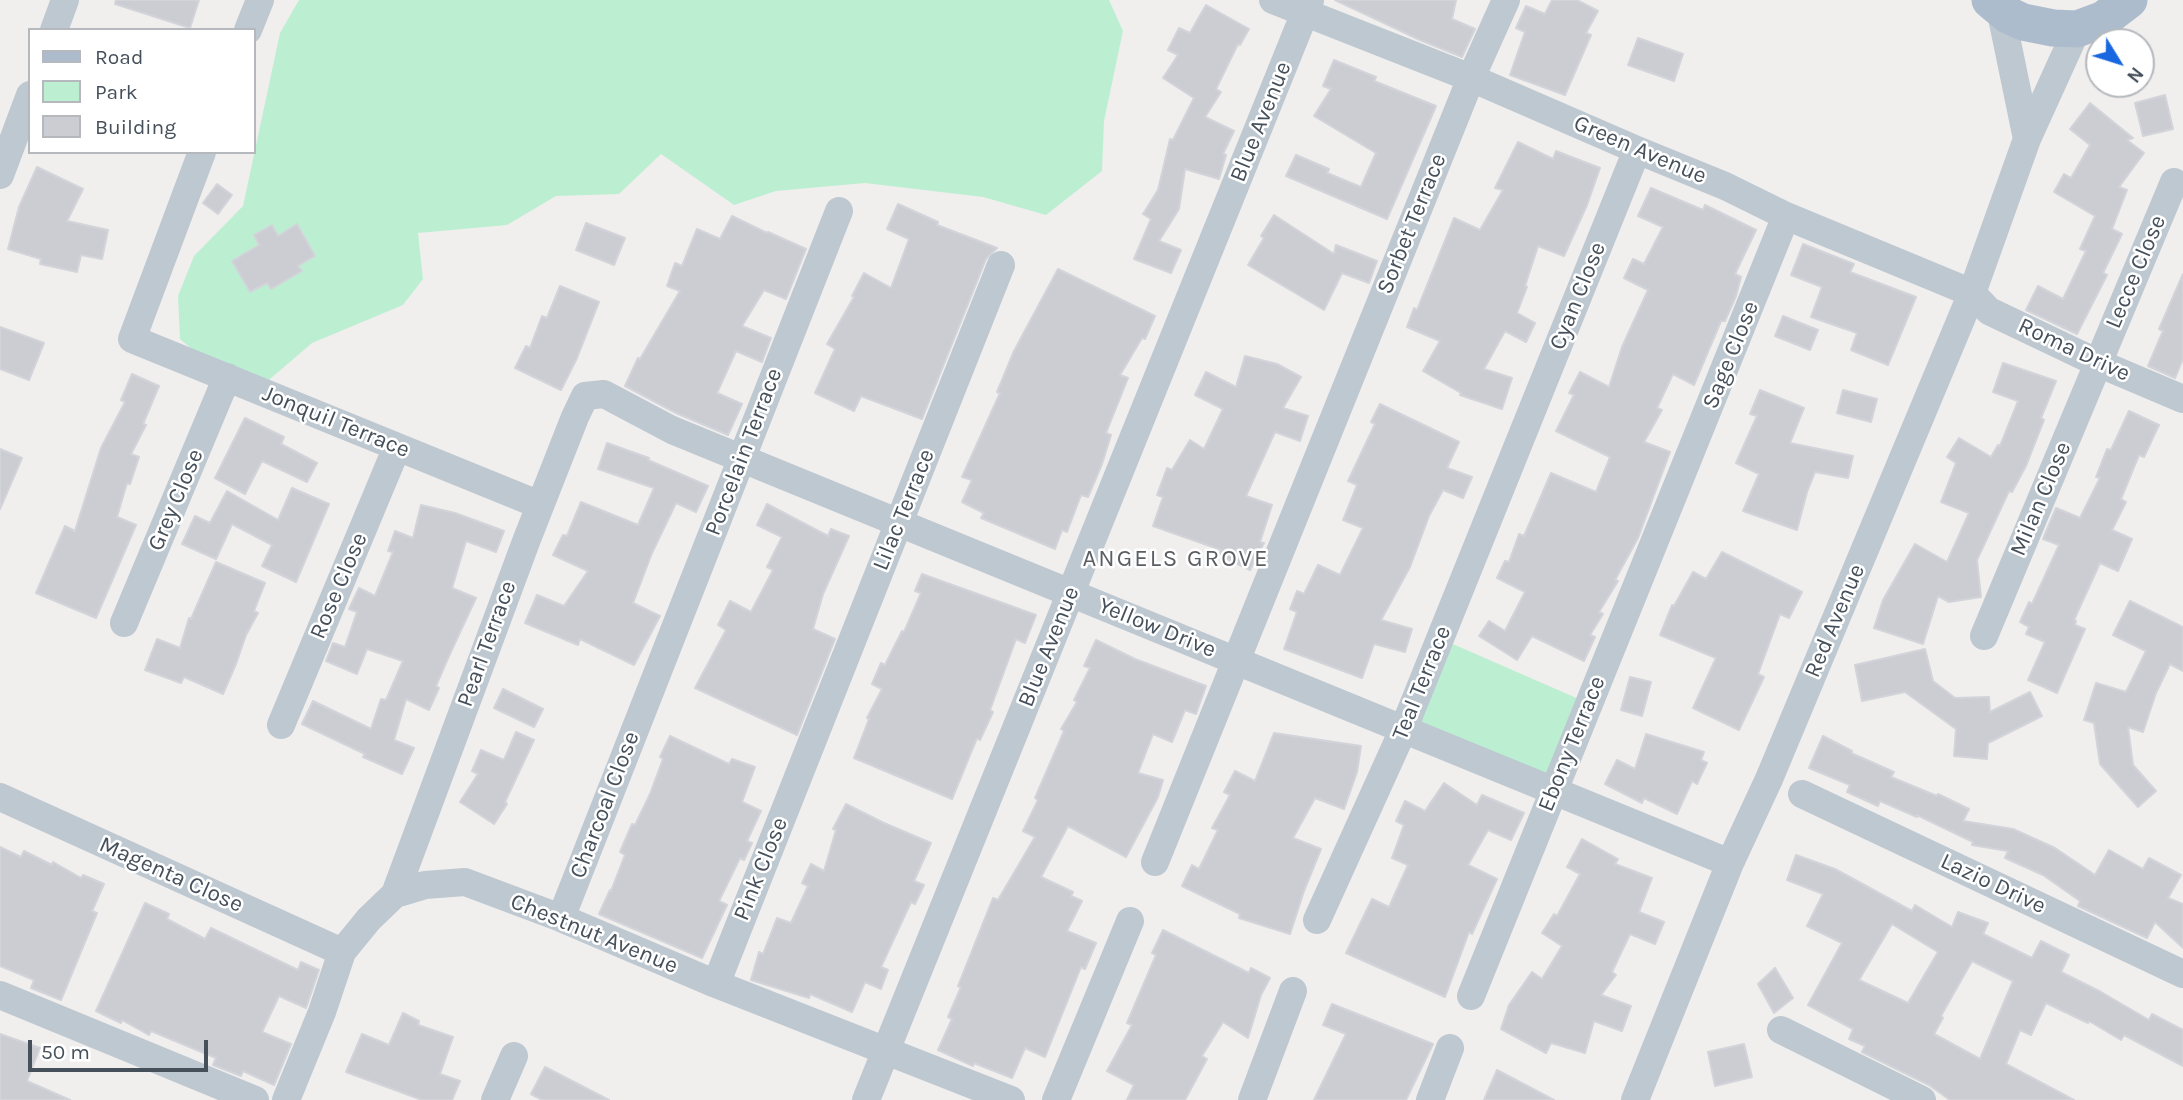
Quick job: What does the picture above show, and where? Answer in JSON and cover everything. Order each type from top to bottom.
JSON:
[{"type":"main road","points":[[1995,4],[2023,22],[2077,29],[2104,19],[2129,0]]},
{"type":"street","points":[[55,28],[65,0]]},
{"type":"street","points":[[249,28],[260,0]]},
{"type":"street","name":"Green Avenue","points":[[1273,0],[1308,6],[1725,186],[1786,216],[1972,293]]},
{"type":"street","name":"Sorbet Terrace","points":[[1155,862],[1352,369],[1471,78],[1506,0]]},
{"type":"street","points":[[1995,4],[2027,139]]},
{"type":"street","name":"Blue Avenue","points":[[866,1100],[1308,6]]},
{"type":"street","name":"Red Avenue","points":[[1635,1100],[1730,863],[1774,766],[1972,293],[2027,139],[2077,29]]},
{"type":"street","points":[[0,175],[28,100]]},
{"type":"street","name":"Cyan Close","points":[[1519,442],[1637,150]]},
{"type":"street","name":"Jonquil Terrace","points":[[201,154],[132,339],[540,505]]},
{"type":"street","name":"Lecce Close","points":[[2098,363],[2174,182]]},
{"type":"street","name":"Porcelain Terrace","points":[[649,693],[839,211]]},
{"type":"street","name":"Sage Close","points":[[1675,493],[1786,216]]},
{"type":"street","name":"Lilac Terrace","points":[[806,755],[1001,265]]},
{"type":"street","name":"Roma Drive","points":[[1972,293],[1989,311],[2098,363],[2183,399]]},
{"type":"street","name":"Milan Close","points":[[1984,636],[2098,363]]},
{"type":"street","name":"Grey Close","points":[[124,623],[227,377]]},
{"type":"street","name":"Yellow Drive","points":[[585,396],[604,394],[671,430],[1730,863]]},
{"type":"street","name":"Pearl Terrace","points":[[394,894],[540,505],[585,396]]},
{"type":"street","name":"Teal Terrace","points":[[1317,920],[1404,729],[1519,442]]},
{"type":"street","name":"Rose Close","points":[[281,725],[397,447]]},
{"type":"street","name":"Ebony Terrace","points":[[1471,996],[1675,493]]},
{"type":"street","name":"Charcoal Close","points":[[561,918],[649,693]]},
{"type":"street","name":"Pink Close","points":[[716,984],[806,755]]},
{"type":"street","name":"Lazio Drive","points":[[1802,794],[2183,974]]},
{"type":"street","name":"Magenta Close","points":[[0,797],[342,952]]},
{"type":"street","name":"Chestnut Avenue","points":[[286,1100],[323,1012],[342,952],[369,919],[394,894],[425,885],[465,882],[561,918],[716,984],[1011,1100]]},
{"type":"street","points":[[1056,1100],[1130,921]]},
{"type":"street","points":[[1252,1100],[1293,991]]},
{"type":"street","points":[[0,995],[255,1100]]},
{"type":"street","points":[[1780,1030],[1922,1100]]},
{"type":"street","points":[[1430,1100],[1450,1048]]},
{"type":"street","points":[[495,1100],[514,1056]]},
{"type":"green space","points":[[299,0],[1109,0],[1123,31],[1104,121],[1102,171],[1046,215],[983,197],[865,183],[776,191],[734,205],[661,154],[619,194],[556,196],[507,225],[418,233],[423,279],[403,305],[312,343],[249,397],[180,339],[178,296],[194,256],[243,206],[280,33]]},
{"type":"green space","points":[[1446,641],[1581,700],[1548,778],[1413,721]]},
{"type":"building","points":[[116,0],[199,0],[190,28],[115,4]]},
{"type":"building","points":[[1335,0],[1456,0],[1452,19],[1475,29],[1462,57]]},
{"type":"building","points":[[1552,0],[1577,0],[1598,11],[1586,33],[1591,35],[1565,95],[1510,75],[1525,32],[1516,28],[1526,6],[1545,14]]},
{"type":"building","points":[[1206,5],[1249,29],[1240,45],[1238,44],[1216,89],[1221,92],[1205,117],[1234,131],[1223,154],[1226,155],[1219,179],[1185,169],[1179,209],[1159,241],[1181,250],[1171,273],[1134,259],[1151,219],[1143,214],[1158,190],[1170,139],[1173,140],[1194,98],[1163,78],[1178,55],[1168,50],[1179,28],[1190,33]]},
{"type":"building","points":[[1638,38],[1683,54],[1674,81],[1628,65]]},
{"type":"building","points":[[1334,60],[1376,77],[1374,81],[1436,106],[1387,219],[1286,176],[1296,155],[1329,169],[1327,173],[1361,187],[1376,153],[1314,116],[1331,89],[1323,86]]},
{"type":"building","points":[[2165,95],[2173,129],[2143,136],[2135,103]]},
{"type":"building","points":[[2090,103],[2133,138],[2127,140],[2144,153],[2119,187],[2127,190],[2112,229],[2122,234],[2103,273],[2107,275],[2077,334],[2026,310],[2038,286],[2063,299],[2086,251],[2080,249],[2095,216],[2054,192],[2064,174],[2071,178],[2090,145],[2070,129]]},
{"type":"building","points":[[1518,142],[1553,159],[1556,151],[1600,168],[1564,256],[1538,246],[1517,313],[1535,323],[1526,342],[1505,331],[1484,369],[1512,378],[1502,409],[1460,395],[1461,393],[1423,371],[1440,341],[1407,327],[1414,308],[1417,310],[1454,218],[1480,230],[1503,190],[1495,188]]},
{"type":"building","points":[[37,167],[83,189],[67,221],[108,230],[102,259],[81,255],[77,272],[40,264],[41,259],[8,249],[19,207]]},
{"type":"building","points":[[217,184],[232,195],[218,214],[203,203]]},
{"type":"building","points":[[1651,188],[1703,210],[1705,205],[1756,230],[1735,274],[1741,277],[1736,296],[1725,321],[1721,321],[1694,385],[1673,374],[1657,408],[1662,410],[1644,442],[1670,452],[1638,538],[1615,580],[1618,581],[1599,612],[1603,614],[1590,635],[1595,637],[1584,661],[1532,636],[1517,660],[1479,636],[1489,621],[1505,631],[1525,592],[1497,578],[1505,561],[1509,562],[1519,534],[1524,536],[1551,473],[1596,492],[1610,457],[1556,431],[1574,395],[1569,393],[1580,372],[1609,387],[1622,347],[1648,290],[1624,278],[1633,259],[1644,264],[1663,227],[1638,216]]},
{"type":"building","points":[[898,204],[938,222],[937,225],[997,248],[986,259],[922,419],[861,396],[854,411],[815,393],[835,349],[827,344],[854,297],[852,296],[864,273],[891,288],[909,239],[887,229]]},
{"type":"building","points":[[1274,215],[1334,254],[1336,245],[1377,261],[1369,283],[1342,273],[1324,310],[1248,265]]},
{"type":"building","points":[[732,216],[806,249],[786,299],[764,290],[742,326],[771,338],[762,362],[736,351],[717,393],[742,404],[728,435],[676,413],[625,386],[638,358],[640,359],[680,291],[667,286],[675,263],[682,266],[697,229],[720,239]]},
{"type":"building","points":[[586,223],[625,238],[614,265],[576,250]]},
{"type":"building","points":[[297,224],[315,256],[298,266],[302,271],[271,289],[267,283],[250,292],[232,261],[259,245],[254,235],[272,225],[278,236]]},
{"type":"building","points":[[1803,244],[1854,264],[1850,272],[1916,297],[1888,365],[1851,350],[1857,333],[1811,317],[1822,287],[1791,275]]},
{"type":"building","points":[[1058,269],[1155,316],[1145,339],[1142,338],[1120,375],[1128,378],[1106,433],[1111,435],[1088,497],[1081,495],[1067,532],[1062,530],[1055,549],[981,518],[984,513],[962,502],[972,480],[962,477],[1000,393],[997,392],[1014,351]]},
{"type":"building","points":[[2183,274],[2183,359],[2175,378],[2148,366],[2163,331],[2159,329]]},
{"type":"building","points":[[560,286],[599,302],[561,390],[515,368],[526,346],[530,348],[542,316],[547,318]]},
{"type":"building","points":[[1783,316],[1818,330],[1810,350],[1775,336]]},
{"type":"building","points":[[0,327],[44,343],[29,380],[0,369]]},
{"type":"building","points":[[1245,356],[1277,364],[1301,377],[1283,408],[1308,416],[1300,441],[1275,432],[1246,496],[1272,505],[1260,542],[1264,543],[1250,570],[1219,555],[1221,550],[1153,526],[1163,497],[1157,495],[1167,468],[1172,470],[1190,440],[1204,449],[1223,409],[1195,395],[1206,372],[1236,387]]},
{"type":"building","points":[[2003,363],[2056,381],[2026,466],[2012,492],[2009,491],[1977,560],[1981,597],[1949,602],[1938,596],[1923,644],[1874,628],[1883,600],[1915,544],[1947,562],[1969,513],[1941,502],[1956,463],[1947,457],[1959,438],[1991,457],[1998,445],[2000,446],[2018,401],[1993,392]]},
{"type":"building","points":[[132,374],[159,386],[143,424],[146,425],[131,454],[139,457],[130,484],[127,483],[117,517],[136,525],[96,618],[36,593],[65,526],[75,531],[101,448],[125,402],[121,400]]},
{"type":"building","points":[[1760,390],[1804,408],[1790,443],[1853,456],[1848,478],[1815,472],[1797,530],[1743,511],[1759,474],[1736,463],[1757,416],[1750,414]]},
{"type":"building","points":[[1843,390],[1877,399],[1871,422],[1837,413]]},
{"type":"building","points":[[1380,404],[1459,442],[1447,468],[1472,477],[1463,498],[1443,490],[1429,516],[1410,567],[1381,620],[1412,629],[1405,652],[1374,644],[1362,678],[1284,649],[1297,612],[1290,609],[1297,591],[1304,594],[1318,565],[1340,575],[1363,528],[1343,520],[1357,485],[1348,481],[1375,424],[1371,422]]},
{"type":"building","points":[[2129,411],[2159,425],[2144,457],[2139,455],[2121,499],[2126,502],[2112,530],[2132,539],[2118,571],[2100,563],[2074,620],[2075,625],[2085,629],[2057,693],[2028,680],[2045,642],[2026,634],[2029,627],[2020,622],[2029,602],[2032,604],[2059,545],[2043,539],[2056,508],[2080,518],[2100,478],[2096,477],[2107,449],[2111,450]]},
{"type":"building","points":[[245,418],[284,437],[281,444],[317,463],[307,482],[262,461],[245,494],[215,478]]},
{"type":"building","points":[[607,443],[649,458],[648,460],[708,486],[696,512],[676,503],[652,553],[633,603],[660,616],[634,665],[580,639],[578,645],[525,623],[537,595],[564,606],[588,571],[553,555],[563,535],[567,536],[581,502],[638,525],[654,488],[598,469]]},
{"type":"building","points":[[0,449],[22,458],[0,509]]},
{"type":"building","points":[[292,488],[329,504],[296,582],[262,566],[272,545],[232,524],[216,559],[182,544],[195,516],[210,523],[227,491],[278,520]]},
{"type":"building","points":[[767,504],[828,536],[831,529],[849,536],[823,594],[813,629],[835,639],[797,735],[695,688],[726,630],[718,625],[730,601],[751,612],[773,570],[767,567],[782,537],[757,525]]},
{"type":"building","points":[[421,505],[455,513],[504,531],[496,552],[466,541],[452,588],[476,598],[436,686],[439,688],[429,710],[406,699],[394,740],[414,748],[402,774],[363,757],[365,754],[302,724],[313,701],[371,729],[381,699],[386,700],[403,661],[367,649],[357,674],[326,661],[333,643],[345,647],[357,612],[349,609],[359,588],[375,596],[393,552],[388,551],[395,531],[413,538]]},
{"type":"building","points":[[1722,552],[1802,592],[1789,618],[1780,614],[1758,674],[1764,677],[1739,730],[1693,708],[1716,658],[1660,635],[1672,605],[1674,606],[1693,572],[1706,579]]},
{"type":"building","points":[[216,562],[265,583],[254,611],[258,613],[246,635],[223,694],[184,677],[181,683],[145,670],[157,639],[180,648],[189,618],[191,619]]},
{"type":"building","points":[[922,574],[1036,615],[1025,643],[1016,639],[990,710],[993,712],[980,740],[977,738],[952,799],[854,758],[869,719],[867,718],[882,689],[872,684],[881,663],[885,665],[902,631],[904,632],[921,593],[915,591]]},
{"type":"building","points":[[2130,601],[2183,627],[2183,671],[2170,664],[2156,693],[2143,732],[2128,727],[2133,765],[2156,791],[2138,807],[2100,764],[2094,723],[2084,720],[2096,683],[2126,692],[2146,651],[2113,635]]},
{"type":"building","points":[[1096,640],[1135,659],[1206,686],[1196,714],[1185,710],[1172,742],[1153,734],[1138,773],[1163,780],[1158,797],[1126,857],[1068,826],[1041,877],[1073,892],[1071,896],[1082,901],[1067,931],[1096,943],[1085,969],[1081,967],[1045,1057],[1025,1048],[1012,1078],[974,1063],[973,1066],[938,1050],[952,1019],[948,1017],[961,987],[958,986],[993,898],[998,900],[1035,837],[1023,831],[1038,800],[1035,798],[1064,731],[1061,729],[1077,702],[1074,700],[1090,668],[1084,666]]},
{"type":"building","points":[[1925,649],[1933,681],[1955,698],[1989,697],[1990,712],[2030,692],[2042,716],[1988,743],[1987,759],[1954,756],[1956,729],[1905,692],[1862,701],[1855,665]]},
{"type":"building","points":[[1630,677],[1651,682],[1642,716],[1621,710]]},
{"type":"building","points":[[503,689],[543,709],[534,727],[494,708]]},
{"type":"building","points":[[516,732],[534,740],[505,802],[507,804],[494,824],[460,802],[478,774],[472,771],[481,750],[504,760]]},
{"type":"building","points":[[1274,733],[1361,746],[1357,772],[1344,809],[1315,798],[1293,838],[1321,849],[1290,934],[1239,918],[1240,914],[1182,886],[1192,865],[1199,869],[1218,830],[1212,828],[1230,795],[1224,792],[1235,771],[1255,781]]},
{"type":"building","points":[[1646,734],[1704,752],[1701,760],[1707,763],[1697,784],[1692,781],[1677,814],[1644,798],[1642,803],[1605,784],[1617,760],[1635,769]]},
{"type":"building","points":[[670,736],[729,764],[732,759],[755,767],[742,802],[761,811],[747,841],[752,843],[744,860],[740,858],[719,901],[727,905],[702,958],[599,914],[625,855],[620,852],[632,824],[635,825],[650,794],[663,759],[660,757]]},
{"type":"building","points":[[1823,736],[1852,751],[1851,753],[1894,772],[1891,777],[1937,796],[1938,794],[1969,809],[1963,821],[2013,829],[2055,848],[2095,875],[2109,850],[2143,869],[2149,858],[2181,875],[2168,898],[2183,904],[2183,948],[2155,922],[2147,938],[2078,906],[2080,901],[2043,875],[2005,858],[2008,851],[1972,845],[1973,842],[1917,815],[1880,801],[1878,806],[1847,792],[1850,785],[1809,768]]},
{"type":"building","points":[[1444,783],[1477,805],[1482,795],[1524,813],[1511,840],[1488,830],[1468,865],[1497,879],[1472,934],[1469,932],[1445,997],[1346,953],[1372,899],[1389,907],[1408,865],[1392,858],[1404,825],[1396,821],[1405,801],[1425,811]]},
{"type":"building","points":[[846,804],[931,843],[914,881],[924,885],[915,904],[911,902],[881,967],[888,970],[881,989],[865,982],[852,1012],[810,994],[809,998],[751,980],[759,952],[763,954],[777,918],[791,923],[808,886],[802,883],[811,864],[824,871],[836,830],[833,829]]},
{"type":"building","points":[[1582,839],[1618,859],[1615,864],[1652,878],[1639,912],[1664,922],[1655,944],[1630,934],[1612,972],[1616,975],[1601,995],[1631,1006],[1622,1031],[1594,1021],[1585,1053],[1551,1043],[1546,1053],[1501,1029],[1509,1005],[1532,972],[1542,979],[1562,946],[1542,933],[1554,914],[1557,916],[1580,874],[1567,867]]},
{"type":"building","points":[[0,847],[21,857],[24,851],[52,865],[53,862],[81,878],[83,875],[104,884],[92,911],[97,913],[61,1000],[31,988],[34,980],[0,966]]},
{"type":"building","points":[[1796,855],[1835,869],[1912,911],[1915,905],[1952,927],[1958,912],[1988,923],[1983,934],[2032,958],[2041,941],[2069,955],[2061,972],[2149,1020],[2152,1014],[2183,1030],[2183,1066],[2124,1035],[2121,1040],[2089,1021],[2088,1023],[2046,1003],[2031,1035],[2020,1030],[2006,1064],[2074,1100],[1950,1100],[1929,1085],[1862,1052],[1865,1046],[1849,1039],[1853,1029],[1808,1005],[1842,943],[1807,926],[1823,894],[1787,880]],"holes":[[[1892,924],[1938,952],[1908,1003],[1859,980]],[[1972,961],[2013,981],[1980,1059],[1934,1034],[1943,1018],[1941,1016]]]},
{"type":"building","points":[[145,903],[169,914],[167,919],[205,939],[211,928],[298,970],[301,962],[319,970],[306,1008],[279,996],[262,1032],[291,1044],[274,1085],[243,1071],[241,1076],[213,1065],[216,1058],[151,1031],[149,1035],[122,1020],[121,1023],[96,1011]]},
{"type":"building","points":[[1163,930],[1249,973],[1251,968],[1270,978],[1261,995],[1248,1038],[1223,1022],[1202,1056],[1207,1059],[1185,1100],[1127,1100],[1134,1085],[1107,1071],[1132,1025],[1127,1023],[1156,955],[1152,953]]},
{"type":"building","points":[[1775,968],[1793,998],[1774,1013],[1758,984]]},
{"type":"building","points":[[1332,1004],[1433,1044],[1406,1100],[1314,1100],[1346,1034],[1323,1025]]},
{"type":"building","points":[[403,1013],[419,1021],[418,1025],[453,1037],[440,1074],[460,1081],[452,1100],[422,1100],[346,1072],[362,1034],[389,1045]]},
{"type":"building","points":[[0,1034],[40,1048],[27,1081],[70,1100],[0,1100]]},
{"type":"building","points":[[1744,1044],[1752,1077],[1715,1086],[1708,1052]]},
{"type":"building","points":[[545,1067],[609,1100],[542,1100],[531,1094]]},
{"type":"building","points":[[1497,1070],[1554,1100],[1484,1100]]},
{"type":"district","name":"ANGELS GROVE","points":[[1176,559]]}]
